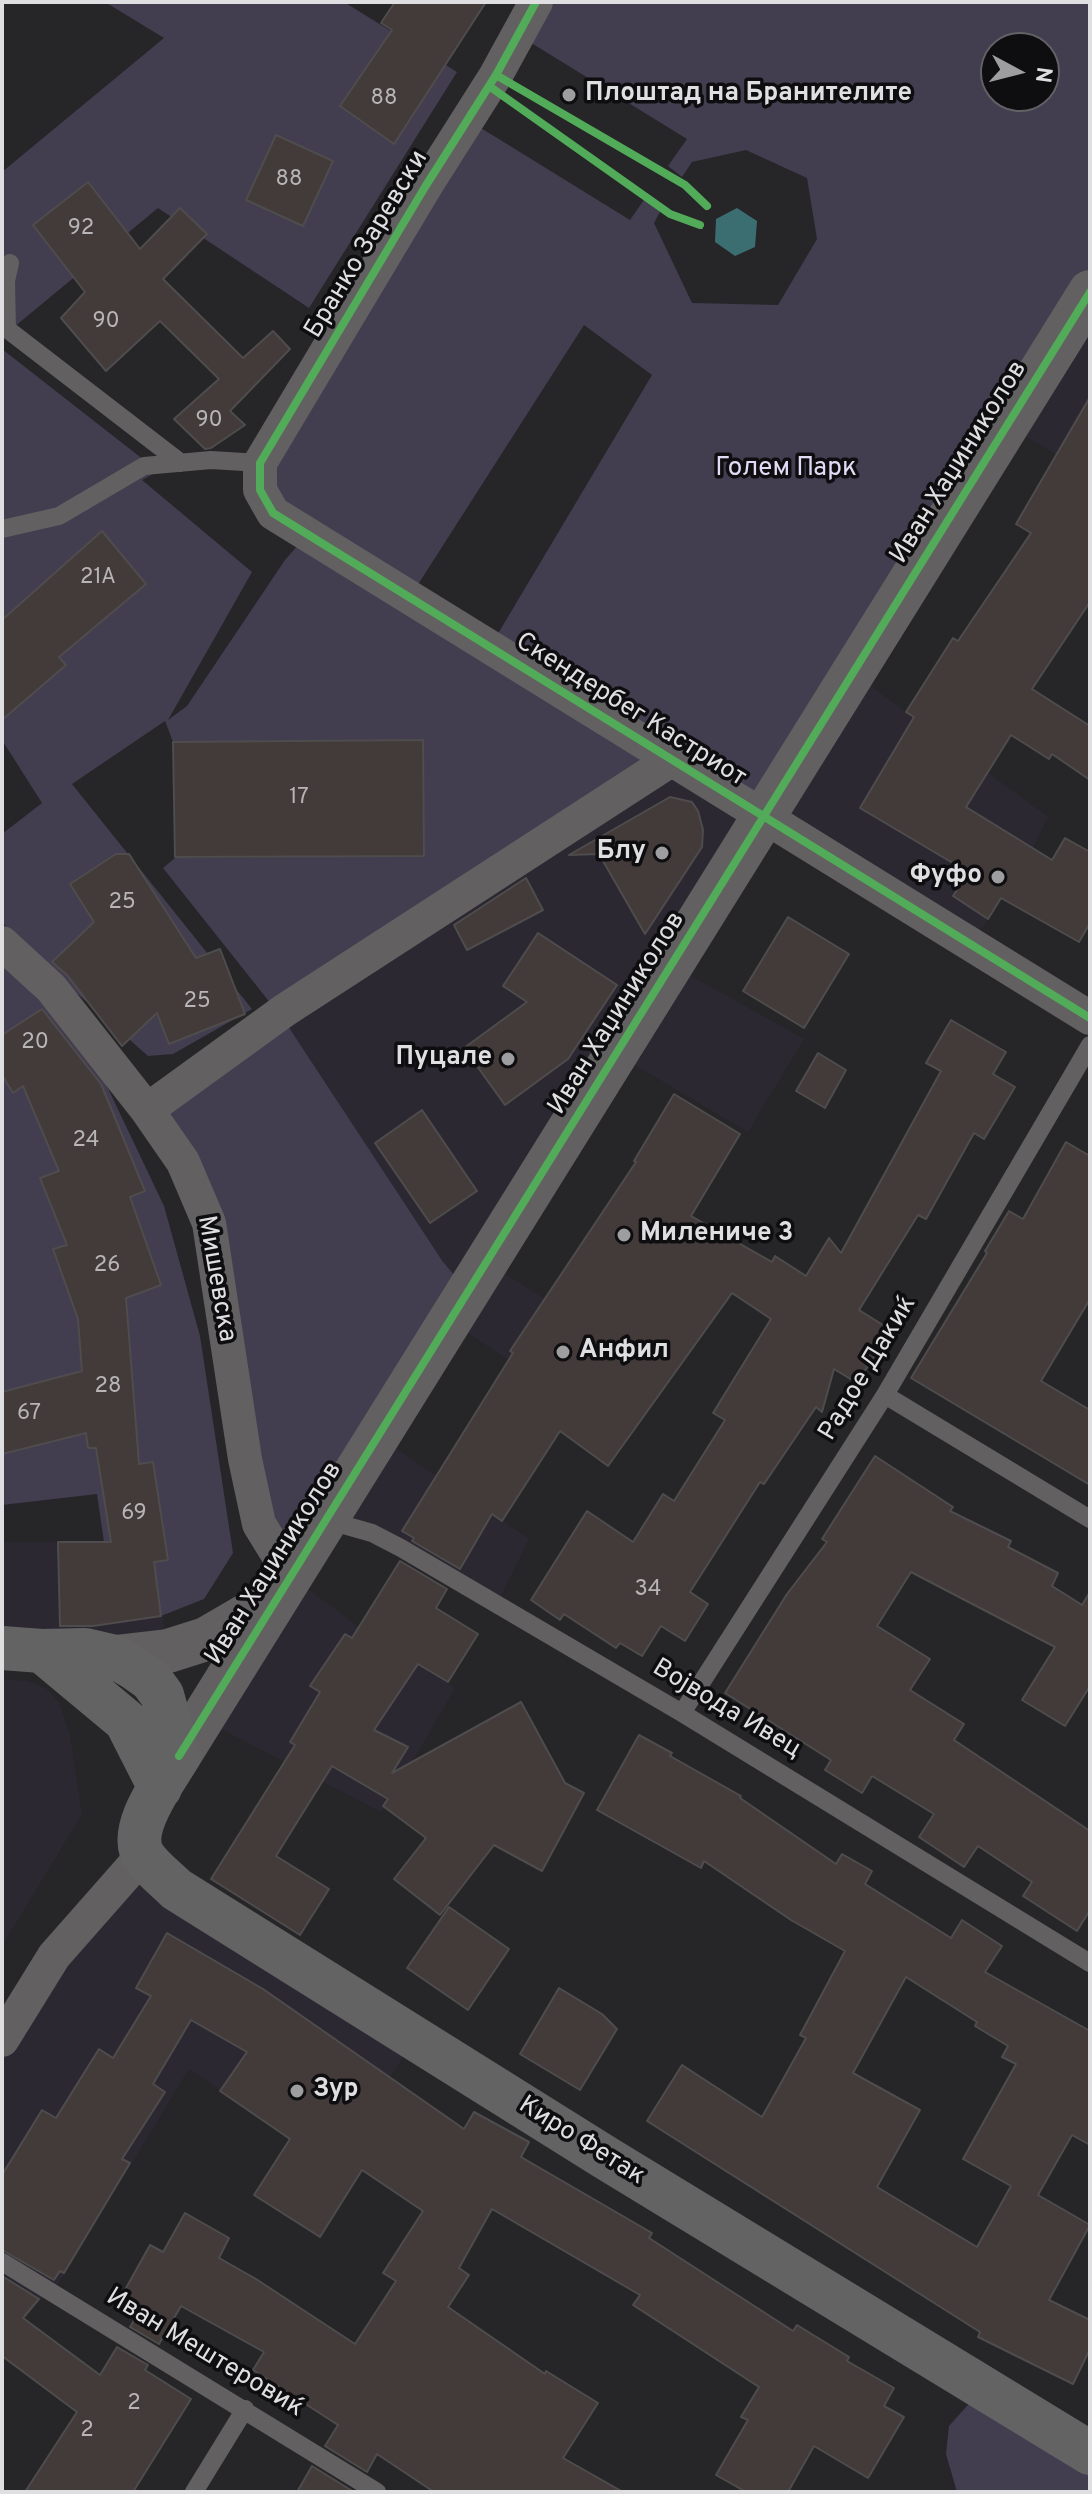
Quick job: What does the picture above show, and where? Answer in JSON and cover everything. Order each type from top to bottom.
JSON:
[{"type":"main road","points":[[22,1650],[85,1650],[115,1657],[151,1680],[162,1695],[170,1772],[144,1814],[140,1835],[143,1855]]},
{"type":"main road","points":[[22,1650],[126,1721],[170,1772]]},
{"type":"main road","name":"Киро Фетак","points":[[143,1855],[176,1889],[606,2158],[1090,2453]]},
{"type":"street","name":"Бранко Заревски","points":[[260,463],[425,187],[496,75],[536,2]]},
{"type":"street","name":"Иван Хаџиниколов","points":[[170,1772],[1090,292]]},
{"type":"street","name":"Скендербег Кастриот","points":[[260,463],[260,490],[273,513],[1090,1018]]},
{"type":"street","points":[[147,1110],[285,1010],[671,760]]},
{"type":"street","name":"Мишевска","points":[[2,943],[51,988],[147,1110],[183,1162],[209,1223],[243,1444],[259,1524],[284,1586]]},
{"type":"street","points":[[115,1657],[168,1651],[206,1639],[284,1586]]},
{"type":"street","points":[[2,2040],[54,1956],[143,1855]]},
{"type":"lane","points":[[10,263],[6,281],[7,329],[181,463]]},
{"type":"lane","points":[[2,529],[59,516],[144,466],[211,460],[260,463]]},
{"type":"lane","name":"Радое Дакиќ","points":[[682,1713],[885,1395],[1090,1045]]},
{"type":"lane","points":[[885,1395],[1090,1519]]},
{"type":"lane","name":"Војвода Ивец","points":[[326,1520],[372,1533],[401,1548],[682,1713],[1090,1963]]},
{"type":"lane","name":"Иван Мештеровиќ","points":[[2,2262],[377,2492]]},
{"type":"lane","points":[[194,2492],[245,2409]]},
{"type":"shaded area","points":[[1068,328],[1090,343],[1090,475],[1007,425]]},
{"type":"shaded area","points":[[853,673],[1048,817],[1033,848],[969,944],[764,818],[672,965],[804,1039],[748,1132],[616,1054],[487,1262],[548,1301],[577,1406],[450,1321],[468,1291],[443,1262],[279,1014],[671,760]]},
{"type":"shaded area","points":[[378,1436],[529,1539],[497,1604],[326,1520]]},
{"type":"shaded area","points":[[2,1542],[104,1542],[155,1568],[168,1651],[2,1648]]},
{"type":"shaded area","points":[[291,1576],[359,1627],[455,1688],[381,1812],[202,1719]]},
{"type":"shaded area","points":[[2,1679],[27,1681],[46,1688],[59,1703],[70,1735],[82,1814],[2,1946]]},
{"type":"shaded area","points":[[143,1855],[416,2039],[328,2165],[189,2069],[53,2293],[36,2302],[2,2347],[2,2040]]},
{"type":"green space","points":[[105,2],[344,2],[457,72],[309,308],[158,208],[2,337],[2,172],[164,38]]},
{"type":"green space","name":"Голем Парк","points":[[540,2],[1090,2],[1090,291],[763,817],[670,760],[280,1014],[443,1262],[468,1291],[291,1576],[259,1524],[209,1223],[147,1110],[279,1014],[163,868],[175,858],[423,856],[173,742],[165,721],[72,784],[252,1009],[173,1054],[148,1056],[46,966],[2,922],[2,834],[42,803],[2,740],[2,349],[158,471],[142,480],[252,572],[168,720],[187,706],[285,560],[307,535],[260,490],[468,120],[630,220],[646,197],[662,208],[654,223],[692,303],[778,305],[817,239],[807,178],[746,150],[692,162],[682,177],[668,166],[687,139],[520,36]],"holes":[[[584,325],[652,375],[490,647],[410,597]]]},
{"type":"green space","points":[[2,965],[94,1059],[164,1206],[200,1336],[233,1553],[204,1599],[161,1616],[155,1568],[104,1542],[97,1494],[2,1505]]},
{"type":"green space","points":[[983,2388],[1090,2453],[1090,2492],[957,2492],[946,2454],[949,2426]]},
{"type":"water","points":[[737,208],[757,221],[755,247],[735,256],[715,242],[716,219]]},
{"type":"building","points":[[395,2],[486,2],[394,144],[340,106],[392,30],[381,23]]},
{"type":"building","points":[[276,135],[333,161],[303,226],[246,200]]},
{"type":"building","points":[[88,182],[140,249],[180,208],[207,234],[163,279],[243,358],[273,331],[290,349],[230,411],[245,425],[211,448],[205,449],[174,419],[219,379],[160,321],[106,371],[61,318],[85,292],[33,225]]},
{"type":"building","points":[[1090,397],[1090,602],[1032,689],[1090,726],[1090,780],[1052,754],[1049,759],[1011,735],[966,807],[1052,860],[1065,838],[1090,852],[1090,923],[1079,942],[1001,898],[988,919],[953,896],[968,872],[860,808],[914,717],[906,712],[953,638],[958,641],[1031,533],[1016,524]]},
{"type":"building","points":[[102,531],[146,584],[59,657],[66,665],[2,720],[2,620]]},
{"type":"building","points":[[423,740],[424,856],[175,857],[173,742]]},
{"type":"building","points":[[670,797],[692,802],[698,811],[703,830],[702,847],[645,934],[599,854],[569,855]]},
{"type":"building","points":[[116,854],[129,854],[196,958],[220,949],[245,1014],[169,1044],[157,1013],[122,1046],[67,975],[52,962],[94,922],[70,884]]},
{"type":"building","points":[[526,878],[543,910],[467,950],[454,925]]},
{"type":"building","points":[[788,917],[849,954],[804,1028],[743,991]]},
{"type":"building","points":[[538,933],[617,985],[568,1059],[505,1105],[464,1048],[527,1002],[503,986]]},
{"type":"building","points":[[42,1009],[101,1084],[145,1191],[130,1197],[161,1285],[126,1298],[139,1464],[153,1462],[168,1560],[154,1562],[161,1616],[93,1626],[60,1626],[58,1542],[111,1542],[96,1448],[88,1448],[86,1433],[2,1454],[2,1392],[82,1371],[78,1319],[53,1249],[67,1245],[40,1178],[59,1171],[23,1086],[13,1093],[2,1075],[2,1035]]},
{"type":"building","points":[[951,1020],[1006,1052],[993,1074],[1015,1087],[984,1139],[974,1133],[926,1219],[918,1215],[859,1310],[891,1330],[857,1383],[834,1369],[822,1412],[816,1407],[764,1484],[760,1482],[690,1592],[708,1604],[685,1641],[661,1626],[642,1656],[620,1643],[616,1648],[564,1614],[560,1620],[531,1600],[587,1511],[633,1542],[663,1494],[674,1501],[725,1420],[713,1413],[771,1319],[732,1293],[608,1466],[560,1431],[502,1521],[492,1514],[460,1569],[412,1541],[414,1538],[402,1531],[513,1353],[510,1351],[636,1162],[674,1094],[740,1134],[691,1216],[772,1262],[775,1256],[806,1276],[829,1238],[841,1253],[941,1071],[926,1063]]},
{"type":"building","points":[[818,1053],[846,1070],[825,1108],[796,1091]]},
{"type":"building","points":[[422,1110],[477,1191],[430,1223],[375,1143]]},
{"type":"building","points":[[1066,1142],[1090,1156],[1090,1299],[1041,1381],[1090,1410],[1090,1485],[911,1378],[1009,1211],[1023,1219]]},
{"type":"building","points":[[875,1456],[953,1507],[950,1511],[1011,1541],[1008,1547],[1058,1573],[1052,1586],[1082,1605],[1090,1592],[1090,1686],[1065,1726],[1022,1700],[1055,1647],[911,1572],[877,1626],[930,1659],[910,1690],[964,1724],[954,1740],[1090,1831],[1090,1910],[1077,1931],[1023,1896],[1032,1882],[978,1846],[964,1867],[919,1837],[934,1814],[872,1776],[862,1793],[825,1770],[831,1760],[725,1693],[787,1594],[827,1542],[822,1539]]},
{"type":"building","points":[[400,1561],[447,1589],[436,1608],[478,1634],[448,1682],[418,1664],[374,1730],[408,1747],[392,1773],[521,1702],[565,1783],[584,1793],[542,1871],[494,1845],[440,1915],[394,1879],[426,1838],[383,1806],[388,1799],[332,1766],[276,1856],[329,1889],[300,1935],[211,1879],[295,1745],[290,1742],[320,1692],[310,1686],[345,1634],[352,1638]]},
{"type":"building","points":[[639,1735],[741,1796],[836,1864],[842,1854],[872,1871],[865,1884],[951,1938],[962,1920],[1002,1946],[985,1972],[1090,2031],[1090,2145],[1072,2135],[1038,2195],[1090,2225],[1049,2300],[1090,2320],[1090,2349],[1073,2384],[978,2337],[980,2332],[647,2121],[682,2065],[762,2117],[806,2038],[800,2035],[845,1951],[791,1920],[704,1861],[701,1868],[597,1810]],"holes":[[[906,1977],[977,2022],[975,2026],[1008,2046],[1002,2057],[1016,2064],[963,2159],[1011,2186],[977,2247],[877,2187],[920,2110],[853,2073]]]},
{"type":"building","points":[[449,1907],[509,1949],[468,2010],[407,1968]]},
{"type":"building","points":[[167,1933],[263,1989],[464,2129],[474,2112],[529,2142],[521,2157],[652,2233],[649,2238],[793,2331],[797,2325],[849,2357],[847,2361],[894,2388],[884,2406],[904,2417],[868,2478],[814,2446],[788,2492],[746,2492],[716,2475],[748,2420],[741,2417],[759,2387],[633,2305],[640,2295],[492,2209],[459,2268],[469,2275],[448,2307],[545,2374],[546,2371],[598,2403],[563,2458],[623,2492],[434,2492],[377,2454],[367,2472],[325,2446],[338,2425],[253,2370],[264,2352],[181,2306],[159,2344],[130,2327],[136,2317],[116,2306],[150,2245],[163,2252],[185,2213],[229,2238],[219,2258],[355,2344],[396,2281],[383,2273],[423,2211],[362,2170],[320,2237],[254,2195],[290,2139],[220,2091],[247,2052],[191,2020],[153,2084],[165,2092],[122,2159],[130,2163],[64,2273],[60,2271],[54,2280],[2,2250],[2,2175],[42,2110],[56,2118],[99,2049],[113,2058],[151,1996],[136,1988]]},
{"type":"building","points":[[559,1988],[602,2014],[617,2029],[580,2090],[520,2054]]},
{"type":"building","points":[[2,2276],[39,2299],[23,2318],[100,2375],[117,2347],[148,2365],[145,2370],[191,2399],[133,2492],[25,2492],[77,2412],[2,2356]]},
{"type":"building","points":[[312,2466],[354,2492],[297,2492]]},
{"type":"cycle path","points":[[536,2],[496,75],[425,187],[260,463],[260,490],[273,513],[1090,1018]]},
{"type":"cycle path","points":[[496,75],[685,185],[707,206]]},
{"type":"cycle path","points":[[489,86],[670,214],[700,225]]},
{"type":"cycle path","points":[[179,1756],[1090,292]]},
{"type":"place","name":"Плоштад на Бранителите","points":[[569,95]]},
{"type":"place","name":"Блу","points":[[662,853]]},
{"type":"place","name":"Фуфо","points":[[998,877]]},
{"type":"place","name":"Пуцале","points":[[508,1059]]},
{"type":"place","name":"Милениче 3","points":[[624,1235]]},
{"type":"place","name":"Анфил","points":[[563,1352]]},
{"type":"place","name":"Зур","points":[[297,2091]]}]
